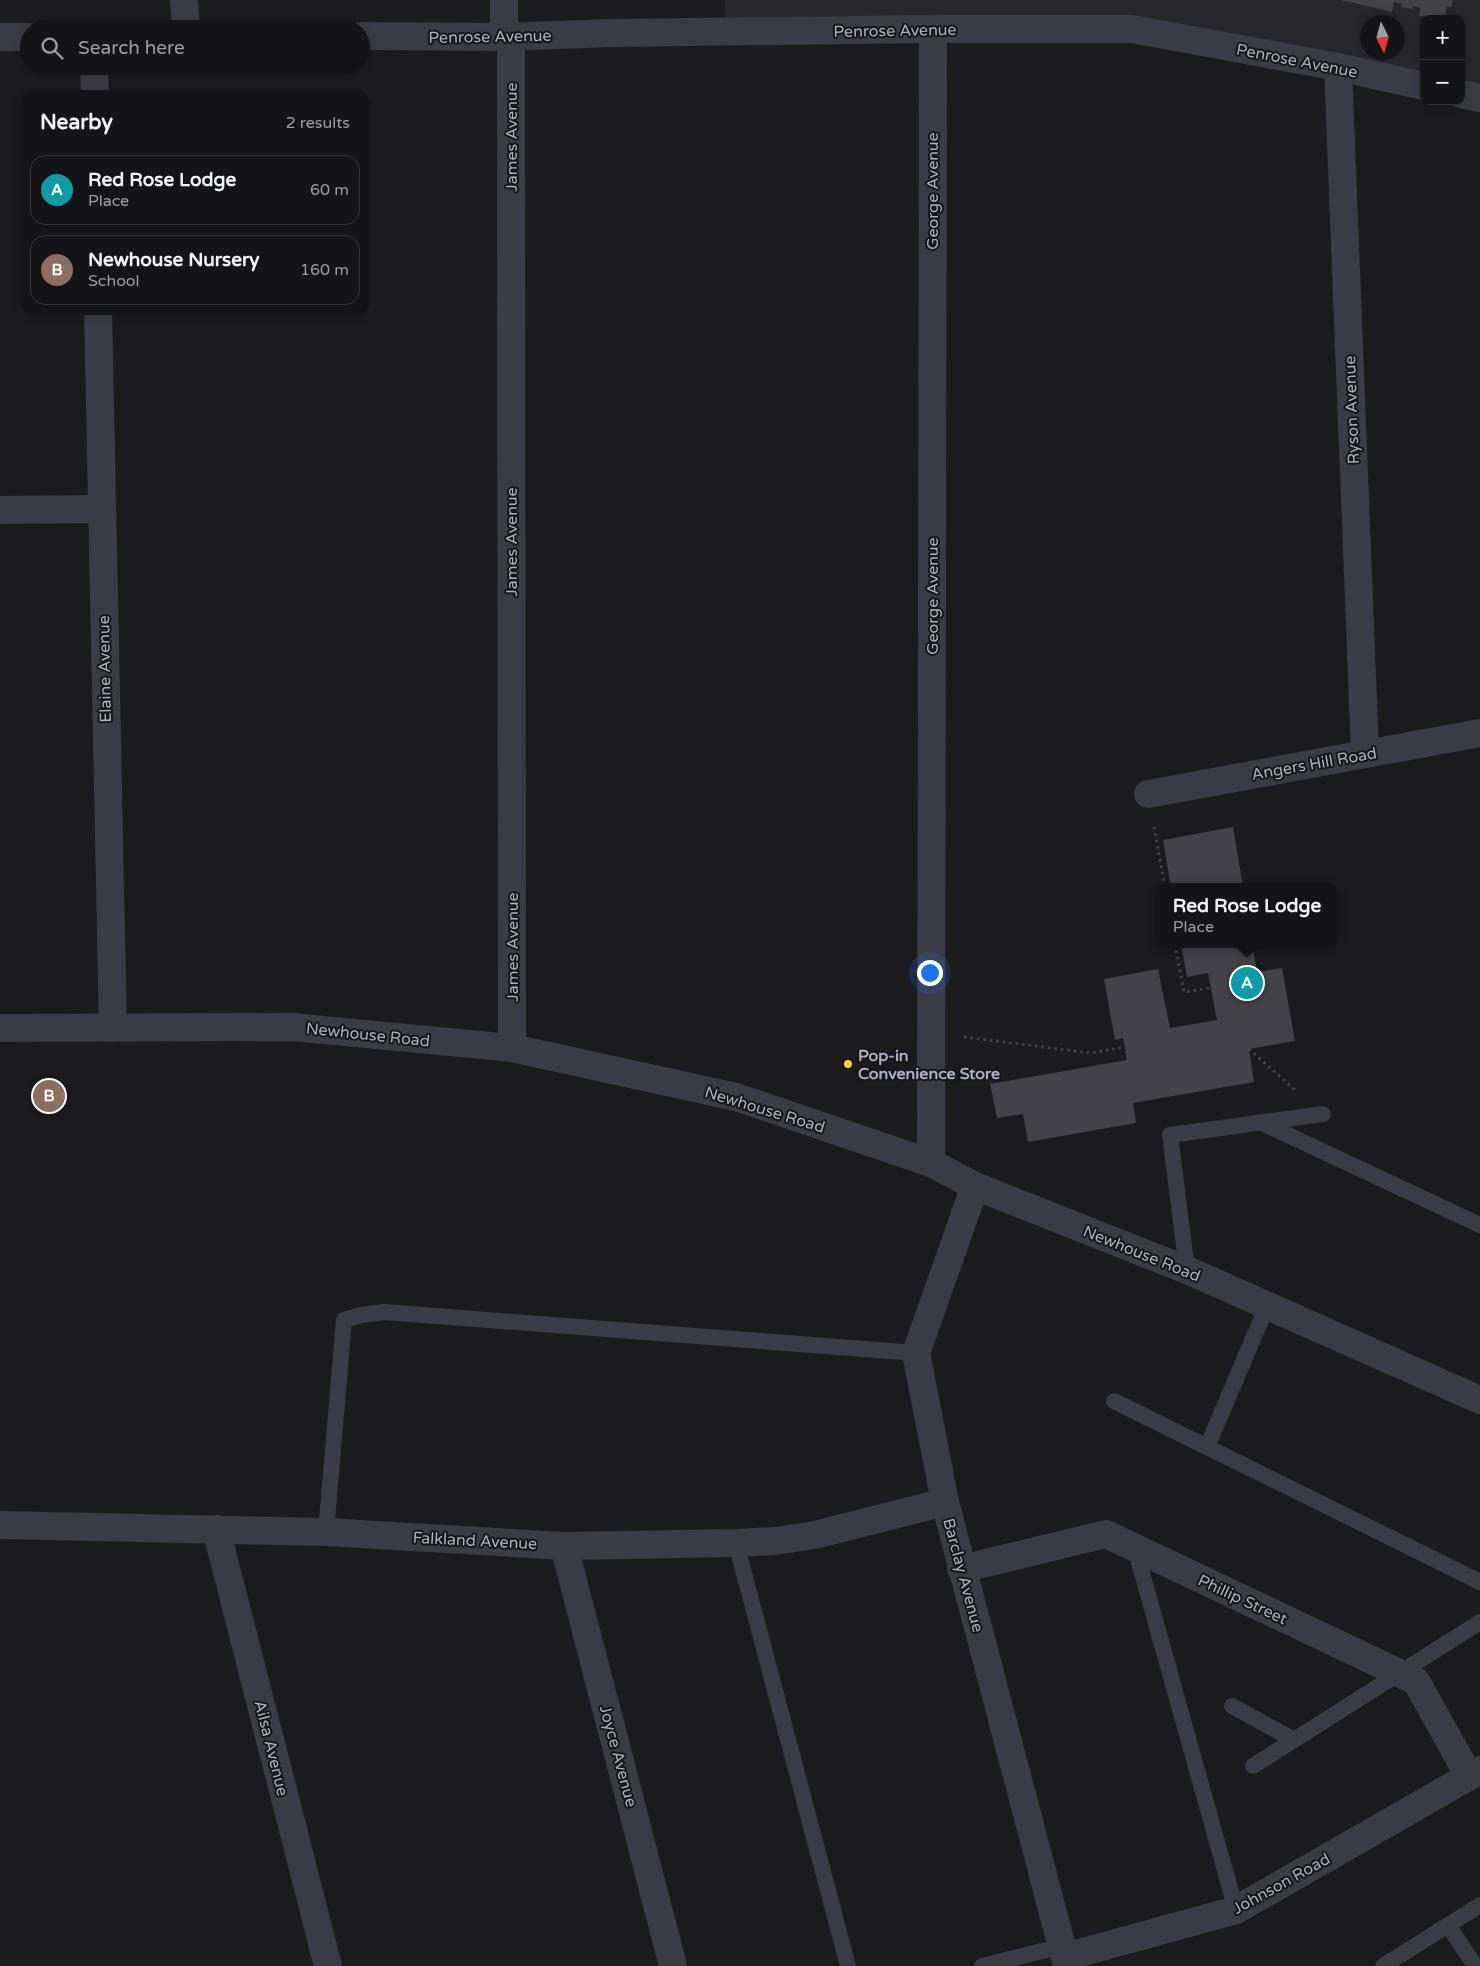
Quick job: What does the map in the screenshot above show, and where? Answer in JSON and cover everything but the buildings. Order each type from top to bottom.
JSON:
[{"type":"street","points":[[184,0],[185,20]]},
{"type":"street","name":"James Avenue","points":[[504,0],[508,37],[512,1048]]},
{"type":"street","name":"Penrose Avenue","points":[[370,36],[508,37],[612,33],[933,29],[1132,30],[1338,67],[1420,85]]},
{"type":"street","name":"George Avenue","points":[[931,1163],[933,29]]},
{"type":"street","points":[[0,37],[20,37]]},
{"type":"street","name":"Ryson Avenue","points":[[1338,67],[1365,753]]},
{"type":"street","points":[[94,75],[95,90]]},
{"type":"street","points":[[1465,95],[1480,98]]},
{"type":"street","name":"Elaine Avenue","points":[[98,315],[112,1028]]},
{"type":"street","points":[[0,510],[101,509]]},
{"type":"street","name":"Angers Hill Road","points":[[1148,794],[1480,733]]},
{"type":"street","name":"Newhouse Road","points":[[0,1028],[292,1026],[512,1048],[736,1097],[931,1163],[975,1186],[1186,1270],[1480,1400]]},
{"type":"street","points":[[916,1353],[975,1186]]},
{"type":"street","name":"Barclay Avenue","points":[[916,1353],[945,1502],[961,1569],[1065,1956]]},
{"type":"street","name":"Falkland Avenue","points":[[0,1525],[326,1532],[564,1546],[736,1543],[775,1541],[814,1535],[945,1502]]},
{"type":"street","name":"Ailsa Avenue","points":[[216,1529],[328,1966]]},
{"type":"street","name":"Phillip Street","points":[[961,1569],[1106,1534],[1416,1681],[1474,1773]]},
{"type":"street","name":"Joyce Avenue","points":[[564,1546],[673,1966]]},
{"type":"street","name":"Johnson Road","points":[[1065,1956],[1236,1910],[1474,1773]]},
{"type":"lane","points":[[1186,1270],[1170,1135],[1323,1114]]},
{"type":"lane","points":[[1260,1122],[1480,1225]]},
{"type":"lane","points":[[1206,1447],[1267,1306]]},
{"type":"lane","points":[[326,1532],[344,1320],[361,1315],[385,1312],[916,1353]]},
{"type":"lane","points":[[1114,1401],[1480,1582]]},
{"type":"lane","points":[[736,1543],[848,1966]]},
{"type":"lane","points":[[1135,1548],[1236,1910]]},
{"type":"lane","points":[[1253,1766],[1480,1622]]},
{"type":"lane","points":[[1232,1706],[1294,1740]]},
{"type":"lane","points":[[1383,1966],[1480,1905]]},
{"type":"lane","points":[[1448,1925],[1475,1966]]},
{"type":"lane","points":[[982,1966],[1065,1956]]},
{"type":"path","points":[[1148,794],[1164,883]]},
{"type":"path","points":[[1176,948],[1184,992],[1210,988]]},
{"type":"path","points":[[931,1034],[1091,1053],[1124,1047]]},
{"type":"path","points":[[1248,1049],[1323,1114]]},
{"type":"shaded area","points":[[725,0],[1480,0],[1480,98],[1465,95],[1465,15],[1420,15],[1420,85],[1132,29],[726,32]]},
{"type":"place","name":"Red Rose Lodge","points":[[1247,983]]},
{"type":"place","name":"Pop-in Convenience Store","points":[[848,1064]]},
{"type":"place","name":"Newhouse Nursery","points":[[49,1096]]}]
